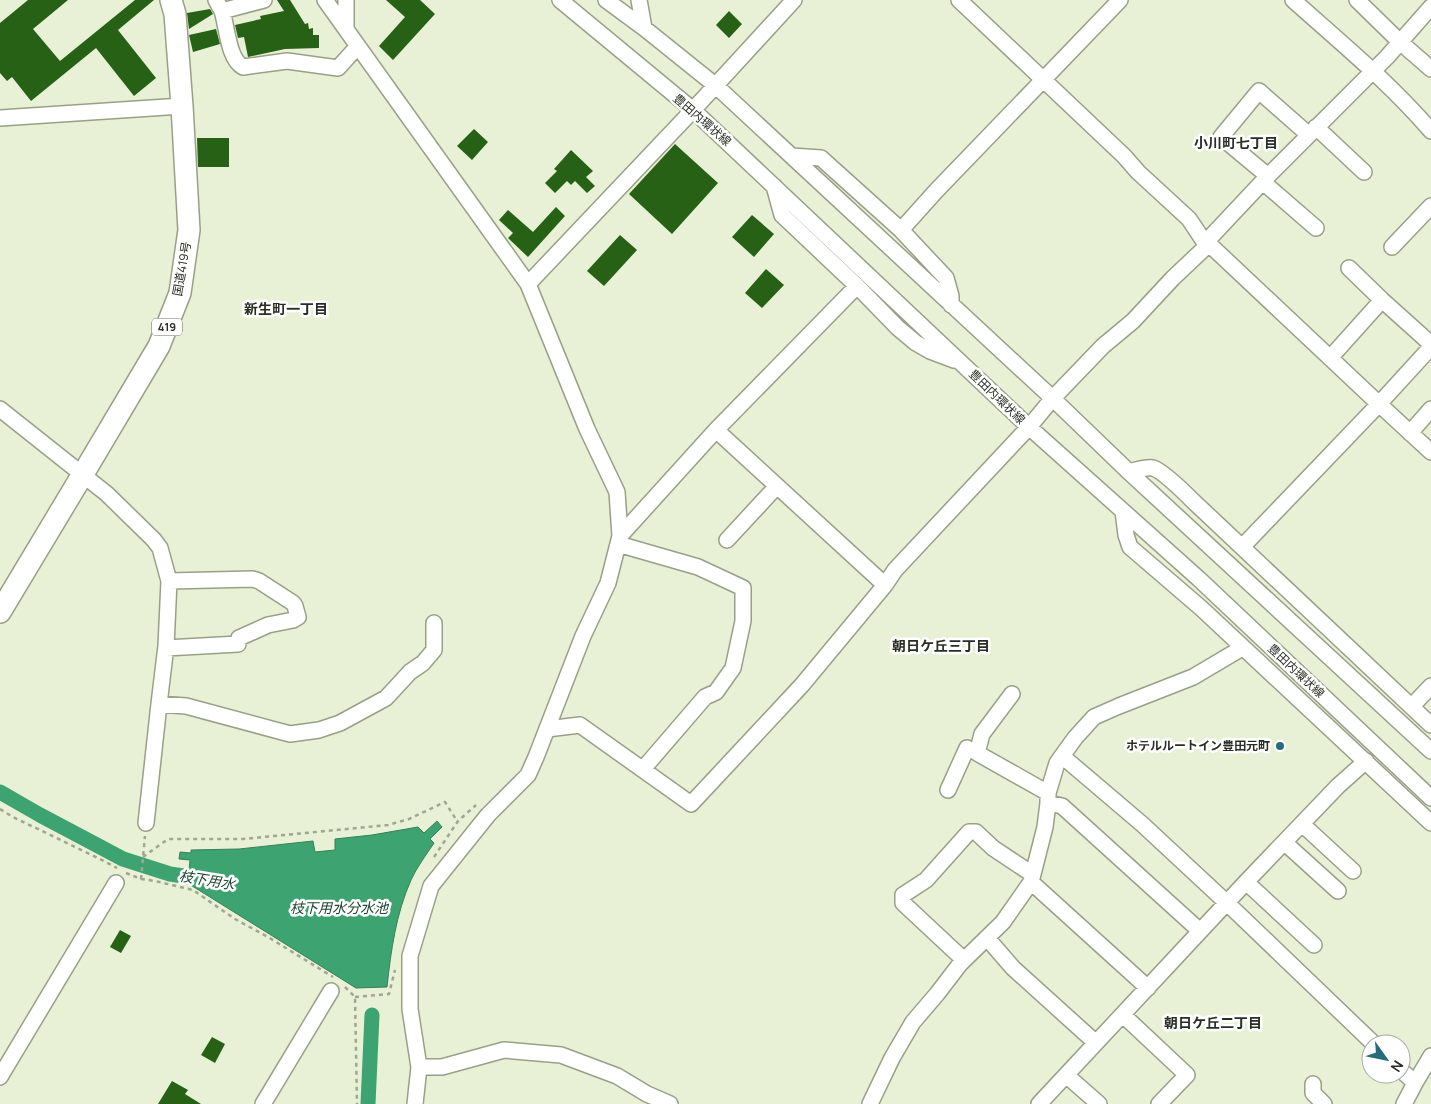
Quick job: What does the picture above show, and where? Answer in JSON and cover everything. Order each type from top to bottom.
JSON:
[{"type":"highway","name":"国道419号","points":[[0,612],[159,346],[180,293],[188,230],[182,106],[175,14],[172,0]]},
{"type":"street","points":[[264,0],[219,6],[237,64],[243,66],[287,60],[338,68],[358,46]]},
{"type":"street","points":[[325,0],[528,284],[587,429],[618,492],[619,540],[608,583],[583,636],[528,775],[488,814],[431,886],[410,956],[410,1009],[419,1067],[415,1104]]},
{"type":"street","points":[[346,0],[346,30]]},
{"type":"street","name":"豊田内環状線","points":[[560,0],[693,110],[1029,427],[1199,580],[1431,798]]},
{"type":"street","points":[[606,0],[715,85],[1053,398],[1129,472],[1431,750]]},
{"type":"street","points":[[639,0],[644,28]]},
{"type":"street","points":[[528,284],[794,0]]},
{"type":"street","points":[[959,0],[1044,79],[1124,156],[1138,172],[1190,219],[1207,243],[1431,452]]},
{"type":"street","points":[[901,230],[936,191],[1120,0]]},
{"type":"street","points":[[1293,0],[1372,70],[1431,131]]},
{"type":"street","points":[[1357,0],[1431,69]]},
{"type":"street","points":[[547,729],[580,725],[691,804],[802,685],[885,585],[895,570],[1029,427],[1053,398],[1103,346],[1132,321],[1265,179],[1387,56],[1431,7]]},
{"type":"street","points":[[1316,228],[1221,137],[1259,91],[1364,172]]},
{"type":"street","points":[[0,118],[182,106]]},
{"type":"street","points":[[792,156],[821,158],[901,230],[946,278],[951,304]]},
{"type":"street","points":[[773,184],[782,215],[898,328],[916,343],[930,351],[962,363]]},
{"type":"street","points":[[1392,247],[1431,206]]},
{"type":"street","points":[[1242,547],[1379,404],[1431,346],[1349,268]]},
{"type":"street","points":[[619,540],[716,430],[857,286]]},
{"type":"street","points":[[1330,358],[1382,300]]},
{"type":"street","points":[[0,409],[107,494],[160,548],[169,581],[166,648],[146,823]]},
{"type":"street","points":[[1410,432],[1431,409]]},
{"type":"street","points":[[716,430],[885,585]]},
{"type":"street","points":[[1129,472],[1153,468],[1165,476],[1194,501],[1431,725]]},
{"type":"street","points":[[727,540],[777,486]]},
{"type":"street","points":[[1123,511],[1126,535],[1130,547],[1201,608],[1431,823]]},
{"type":"street","points":[[619,540],[698,566],[743,588],[743,621],[733,668],[716,692],[705,697],[643,769]]},
{"type":"street","points":[[166,648],[238,644],[240,638],[268,625],[293,620],[298,617],[293,603],[253,579],[169,581]]},
{"type":"street","points":[[1280,583],[1288,596],[1290,621]]},
{"type":"street","points":[[159,704],[186,706],[290,734],[319,730],[340,723],[386,698],[434,650],[434,623]]},
{"type":"street","points":[[1310,640],[1325,639],[1346,645]]},
{"type":"street","points":[[870,1104],[892,1058],[913,1022],[938,994],[964,960],[1003,922],[1031,878],[1045,827],[1048,798],[1057,763],[1075,738],[1094,717],[1193,677],[1242,648]]},
{"type":"street","points":[[1412,706],[1431,686]]},
{"type":"street","points":[[1287,689],[1322,695]]},
{"type":"street","points":[[948,790],[967,748],[982,734],[1012,694]]},
{"type":"street","points":[[967,748],[1062,806],[1200,932]]},
{"type":"street","points":[[1062,756],[1142,824],[1364,1034]]},
{"type":"street","points":[[1039,1104],[1246,882],[1338,786],[1366,761]]},
{"type":"street","points":[[1302,824],[1353,871]]},
{"type":"street","points":[[964,960],[903,903],[903,895],[926,880],[969,832],[976,832],[992,848],[1031,878],[1148,988]]},
{"type":"street","points":[[1285,842],[1338,891]]},
{"type":"street","points":[[1246,882],[1314,945]]},
{"type":"street","points":[[0,1077],[116,883]]},
{"type":"street","points":[[987,938],[1013,968],[1096,1043]]},
{"type":"street","points":[[263,1104],[337,986]]},
{"type":"street","points":[[1123,1015],[1187,1075],[1159,1104]]},
{"type":"street","points":[[419,1067],[442,1067],[504,1050],[561,1055],[617,1076],[647,1094],[670,1104]]},
{"type":"street","points":[[1404,1104],[1414,1082],[1431,1056]]},
{"type":"street","points":[[1066,1075],[1099,1104]]},
{"type":"street","points":[[1411,1079],[1414,1082]]},
{"type":"street","points":[[1313,1084],[1313,1093],[1324,1104]]},
{"type":"path","points":[[143,857],[168,839],[243,840],[388,825],[409,819],[445,802],[458,821]]},
{"type":"path","points":[[431,862],[458,821],[479,803]]},
{"type":"path","points":[[0,809],[122,872],[141,879],[193,890],[235,919],[268,937],[355,997],[389,994],[397,963]]},
{"type":"path","points":[[141,879],[144,851]]},
{"type":"path","points":[[355,997],[357,1104]]},
{"type":"water","name":"枝下用水分水池","points":[[437,821],[442,827],[430,839],[434,843],[413,875],[401,906],[392,946],[387,987],[356,988],[189,884],[189,881],[170,880],[171,869],[189,870],[190,860],[179,859],[180,852],[191,853],[191,850],[239,849],[313,841],[315,852],[335,850],[335,839],[418,827],[424,833]]},
{"type":"building","points":[[28,0],[68,0],[33,29],[60,61],[135,0],[154,0],[118,30],[156,78],[134,96],[96,48],[31,101],[12,77],[7,81],[0,73],[0,23]]},
{"type":"building","points":[[277,0],[290,0],[305,24],[308,23],[309,29],[313,28],[313,35],[319,35],[319,48],[285,49],[248,57],[244,37],[238,38],[235,25],[261,19],[260,16],[284,11]]},
{"type":"building","points":[[386,0],[420,0],[435,14],[393,60],[379,46],[405,17]]},
{"type":"building","points":[[210,9],[213,14],[189,29],[187,13]]},
{"type":"building","points":[[729,11],[742,24],[729,38],[716,25]]},
{"type":"building","points":[[216,29],[220,44],[193,52],[189,35]]},
{"type":"building","points":[[474,129],[488,142],[472,160],[457,146]]},
{"type":"building","points":[[197,138],[229,138],[229,167],[198,167]]},
{"type":"building","points":[[675,144],[718,183],[672,234],[629,194]]},
{"type":"building","points":[[571,150],[593,171],[586,177],[595,186],[587,193],[575,181],[571,185],[567,181],[555,193],[545,183],[557,171],[554,169]]},
{"type":"building","points":[[556,207],[565,216],[528,257],[508,238],[513,233],[499,220],[508,210],[533,232]]},
{"type":"building","points":[[752,215],[774,234],[754,257],[732,237]]},
{"type":"building","points":[[620,235],[637,250],[604,286],[587,271]]},
{"type":"building","points":[[766,269],[784,285],[762,308],[745,293]]},
{"type":"building","points":[[120,930],[131,936],[121,953],[110,947]]},
{"type":"building","points":[[212,1037],[225,1044],[215,1063],[201,1055]]},
{"type":"building","points":[[172,1081],[188,1090],[185,1094],[201,1104],[158,1104]]},
{"type":"waterway","name":"枝下用水","points":[[0,792],[123,859],[170,874],[190,877]]},
{"type":"waterway","name":"枝下用水","points":[[368,1104],[372,1015]]},
{"type":"place","name":"ホテルルートイン豊田元町","points":[[1280,746]]},
{"type":"district","name":"小川町七丁目","points":[[1236,143]]},
{"type":"district","name":"新生町一丁目","points":[[286,309]]},
{"type":"district","name":"朝日ケ丘三丁目","points":[[941,646]]},
{"type":"district","name":"朝日ケ丘二丁目","points":[[1213,1023]]}]
